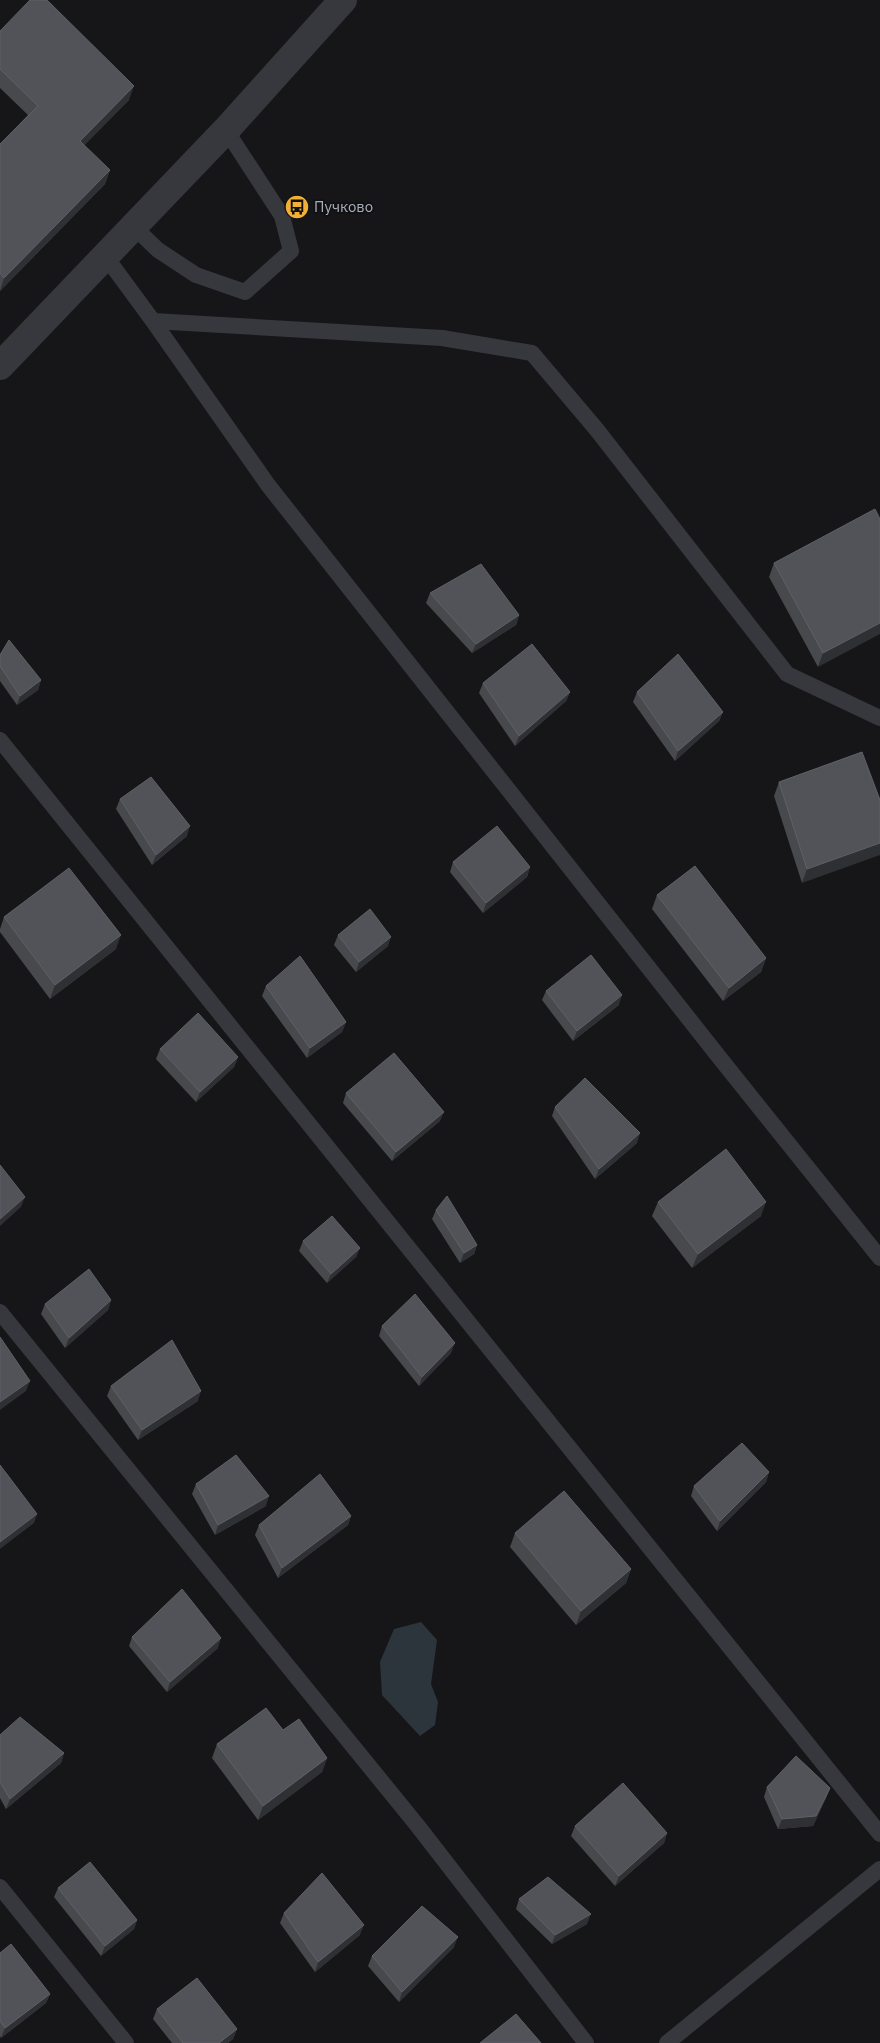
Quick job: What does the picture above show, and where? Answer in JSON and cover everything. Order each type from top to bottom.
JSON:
[{"type":"street","points":[[0,366],[226,130],[343,0]]},
{"type":"lane","points":[[134,227],[158,250],[196,275],[245,292],[291,251],[282,216],[226,130]]},
{"type":"lane","points":[[106,257],[153,320],[268,485],[880,1258]]},
{"type":"lane","points":[[153,320],[442,338],[532,353],[597,430],[786,674],[880,718]]},
{"type":"lane","points":[[0,740],[880,1834]]},
{"type":"lane","points":[[0,1312],[417,1825],[586,2043]]},
{"type":"lane","points":[[667,2043],[880,1869]]},
{"type":"lane","points":[[0,1887],[126,2043]]},
{"type":"shaded area","points":[[421,1622],[437,1640],[431,1684],[438,1702],[435,1725],[420,1736],[382,1695],[380,1662],[394,1629]]},
{"type":"building","points":[[30,0],[47,0],[134,86],[80,141],[110,170],[4,278],[0,273],[0,144],[38,106],[0,69],[0,31]]},
{"type":"building","points":[[875,509],[880,519],[880,623],[823,653],[774,563]]},
{"type":"building","points":[[481,564],[519,615],[476,644],[430,593]]},
{"type":"building","points":[[9,640],[41,680],[20,696],[0,666],[0,655]]},
{"type":"building","points":[[532,644],[570,692],[519,736],[483,683]]},
{"type":"building","points":[[678,654],[723,712],[678,751],[637,692]]},
{"type":"building","points":[[862,752],[880,800],[880,843],[807,869],[779,782]]},
{"type":"building","points":[[151,777],[190,826],[156,855],[120,799]]},
{"type":"building","points":[[497,826],[530,867],[486,903],[453,862]]},
{"type":"building","points":[[695,866],[766,958],[729,988],[657,895]]},
{"type":"building","points":[[69,868],[121,935],[55,985],[4,917]]},
{"type":"building","points":[[370,909],[391,937],[359,962],[338,935]]},
{"type":"building","points":[[591,955],[622,995],[577,1031],[546,991]]},
{"type":"building","points":[[300,956],[346,1022],[310,1048],[266,986]]},
{"type":"building","points":[[198,1013],[238,1057],[200,1092],[160,1049]]},
{"type":"building","points":[[394,1053],[444,1112],[396,1152],[346,1093]]},
{"type":"building","points":[[585,1078],[640,1133],[599,1169],[555,1107]]},
{"type":"building","points":[[726,1149],[766,1202],[698,1254],[658,1202]]},
{"type":"building","points":[[0,1165],[25,1197],[0,1219]]},
{"type":"building","points":[[447,1196],[477,1245],[464,1253],[436,1210]]},
{"type":"building","points":[[332,1216],[360,1248],[331,1274],[303,1241]]},
{"type":"building","points":[[89,1269],[111,1300],[69,1338],[45,1304]]},
{"type":"building","points":[[415,1294],[455,1343],[422,1377],[382,1326]]},
{"type":"building","points":[[0,1337],[30,1381],[0,1402]]},
{"type":"building","points":[[172,1340],[201,1391],[142,1430],[111,1386]]},
{"type":"building","points":[[742,1443],[769,1472],[720,1521],[694,1486]]},
{"type":"building","points":[[236,1455],[269,1496],[218,1525],[196,1484]]},
{"type":"building","points":[[0,1465],[37,1514],[0,1542]]},
{"type":"building","points":[[320,1474],[351,1516],[282,1568],[259,1525]]},
{"type":"building","points":[[564,1491],[631,1569],[581,1611],[515,1533]]},
{"type":"building","points":[[182,1589],[221,1638],[170,1682],[132,1637]]},
{"type":"building","points":[[266,1708],[283,1730],[299,1719],[327,1758],[263,1806],[217,1744]]},
{"type":"building","points":[[20,1717],[64,1753],[10,1799],[0,1782],[0,1735]]},
{"type":"building","points":[[796,1756],[830,1788],[816,1816],[782,1819],[767,1787]]},
{"type":"building","points":[[623,1783],[667,1833],[619,1876],[575,1826]]},
{"type":"building","points":[[90,1862],[137,1920],[105,1946],[58,1888]]},
{"type":"building","points":[[322,1873],[364,1925],[318,1962],[284,1913]]},
{"type":"building","points":[[548,1877],[591,1914],[555,1935],[519,1899]]},
{"type":"building","points":[[422,1906],[458,1937],[402,1992],[372,1956]]},
{"type":"building","points":[[11,1944],[50,1994],[5,2028],[0,2021],[0,1953]]},
{"type":"building","points":[[197,1978],[237,2029],[219,2043],[183,2043],[157,2009]]},
{"type":"building","points":[[516,2014],[541,2043],[480,2043]]},
{"type":"place","name":"Пучково","points":[[297,207]]}]
